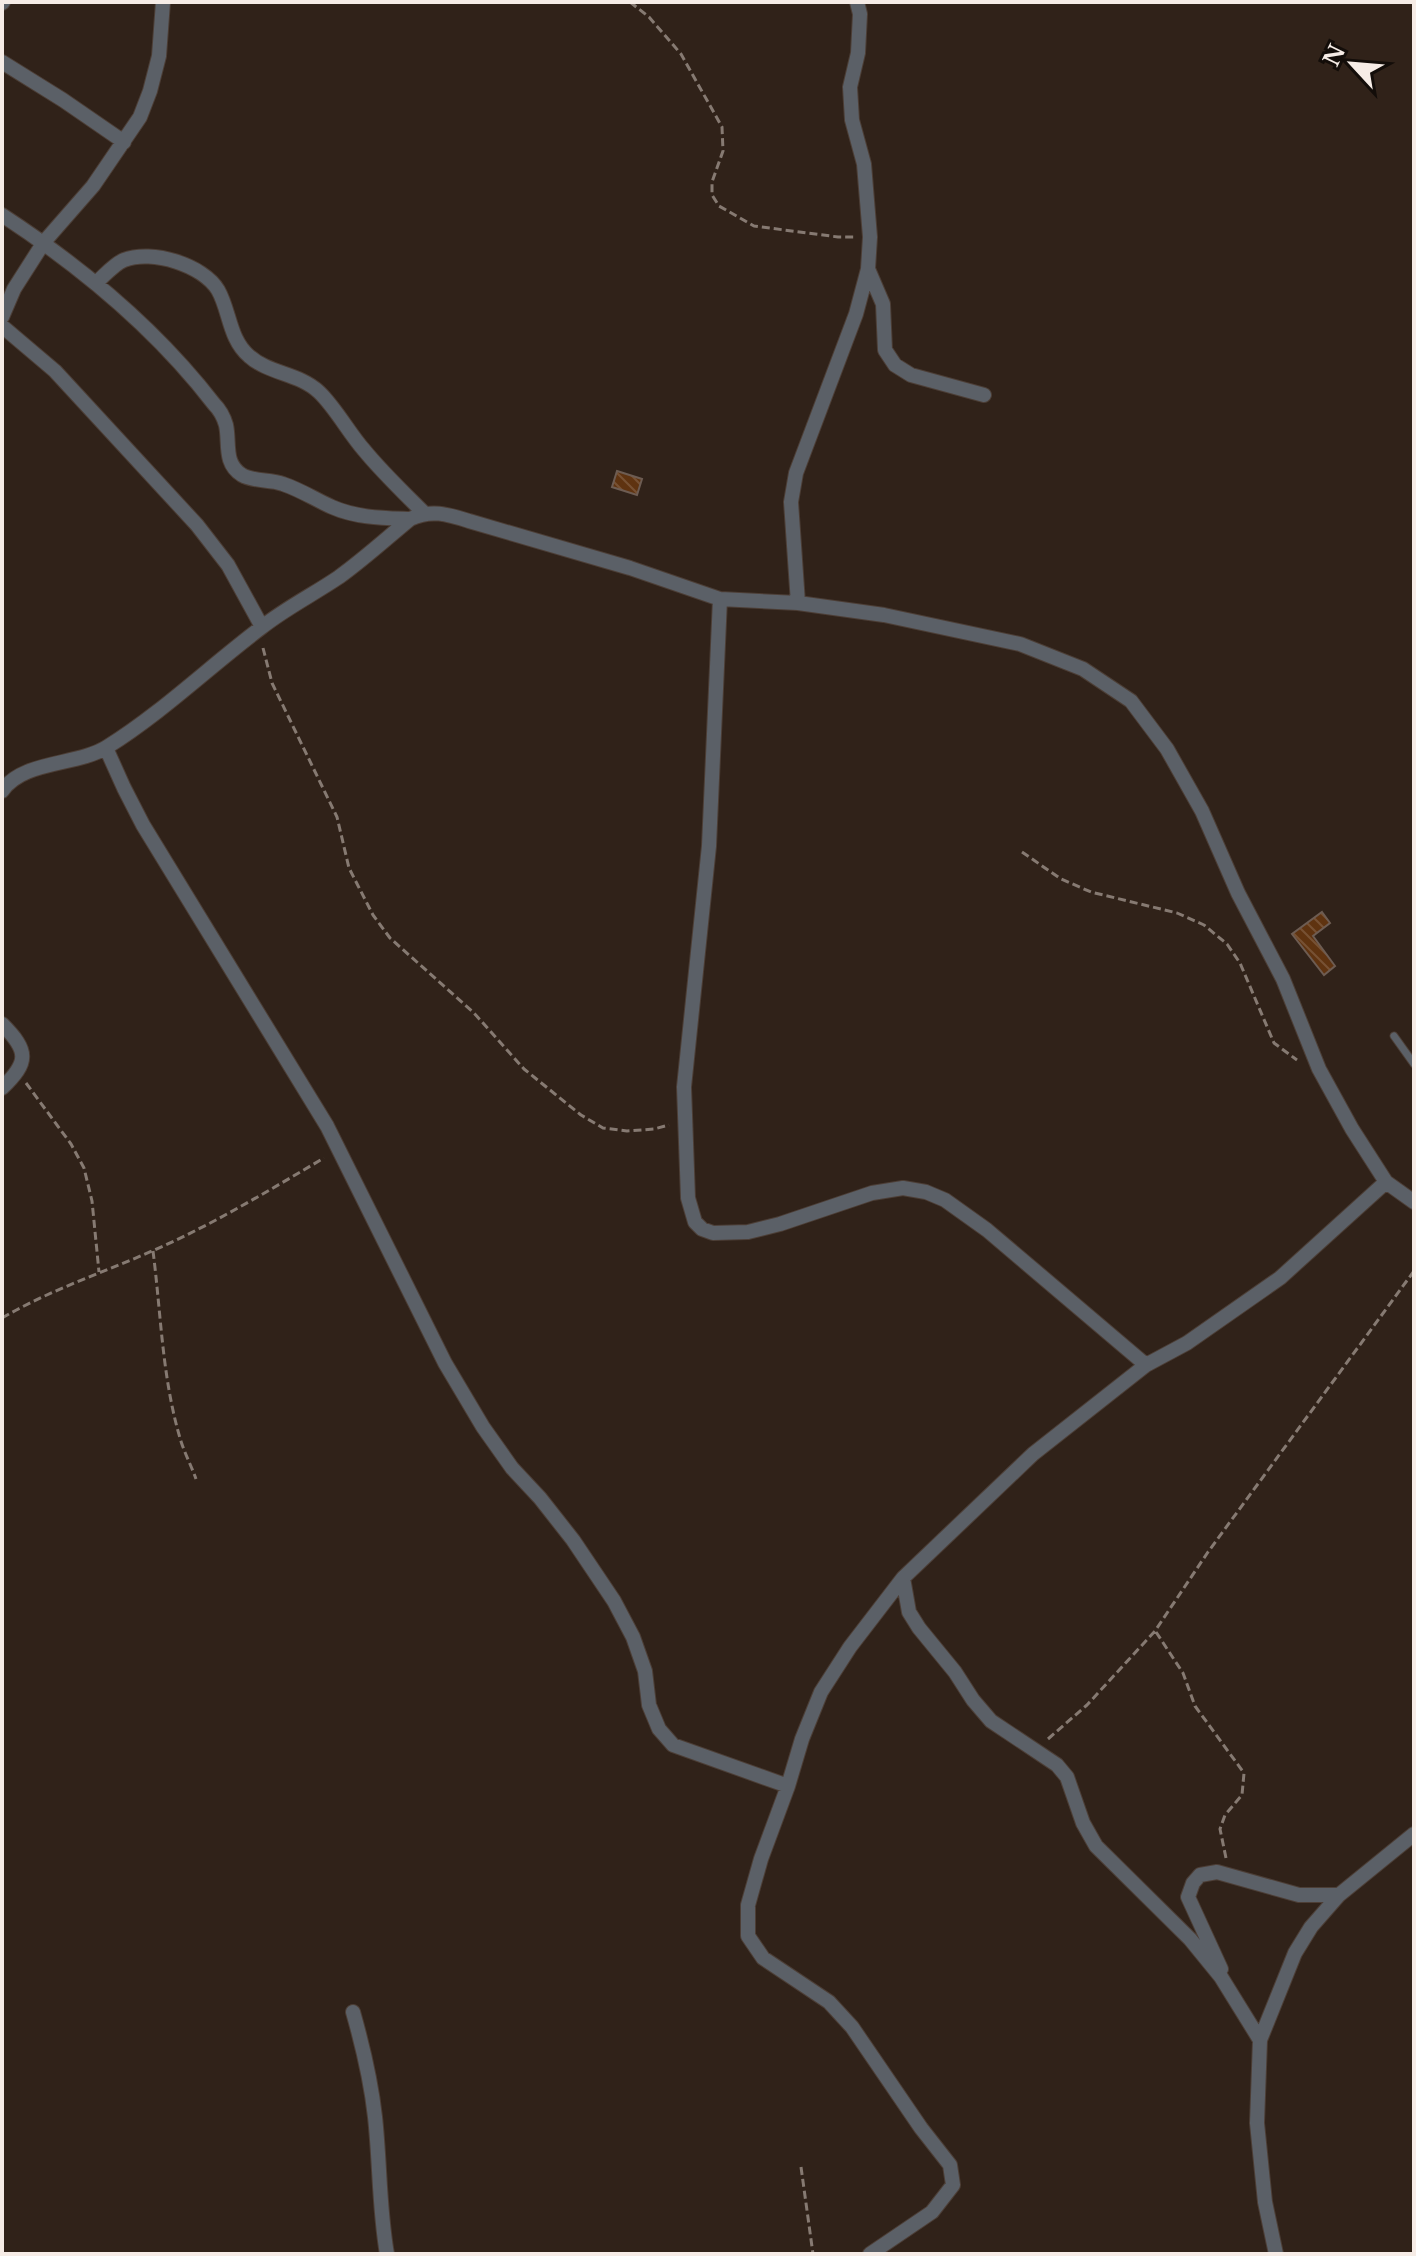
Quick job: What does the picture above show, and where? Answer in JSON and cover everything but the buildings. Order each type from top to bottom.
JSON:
[{"type":"street","points":[[2,317],[14,289],[44,242],[93,186],[140,117],[159,56],[163,2]]},
{"type":"street","points":[[798,603],[791,502],[796,473],[856,314],[868,269],[870,237],[864,164],[852,120],[850,87],[858,53],[860,14],[857,2]]},
{"type":"street","points":[[2,62],[124,142]]},
{"type":"street","points":[[2,215],[44,242],[96,283],[174,358],[218,408],[226,425],[228,456],[233,467],[243,476],[281,483],[334,508],[357,515],[446,514],[630,568],[720,599],[798,603],[884,615],[1020,644],[1083,669],[1131,701],[1167,749],[1202,811],[1238,893],[1283,979],[1319,1069],[1352,1129],[1386,1182],[1414,1202]]},
{"type":"street","points":[[96,283],[124,260],[151,256],[187,265],[209,278],[220,293],[235,339],[246,354],[260,364],[305,381],[321,393],[416,516]]},
{"type":"street","points":[[868,269],[883,304],[885,350],[895,365],[911,375],[984,395]]},
{"type":"street","points":[[2,326],[55,371],[197,525],[228,565],[262,627]]},
{"type":"street","points":[[2,791],[6,785],[29,771],[83,759],[106,748],[208,672],[262,627],[340,576],[416,516]]},
{"type":"street","points":[[720,599],[709,846],[684,1087],[688,1198],[695,1222],[713,1233],[748,1232],[872,1193],[903,1188],[926,1192],[945,1200],[987,1230],[1146,1365]]},
{"type":"street","points":[[106,748],[143,825],[327,1126],[445,1363],[483,1427],[512,1468],[573,1540],[614,1601],[633,1637],[645,1671],[649,1705],[659,1729],[673,1745],[788,1786]]},
{"type":"street","points":[[2,1024],[15,1037],[23,1055],[19,1072],[2,1088]]},
{"type":"street","points":[[870,2254],[932,2212],[953,2185],[950,2165],[852,2027],[829,2002],[763,1958],[748,1936],[748,1905],[761,1859],[821,1692],[850,1647],[903,1578],[1033,1454],[1146,1365],[1187,1343],[1280,1278],[1386,1182]]},
{"type":"street","points":[[903,1578],[909,1612],[973,1700],[991,1721],[1057,1765],[1067,1777],[1083,1823],[1096,1846],[1190,1939],[1221,1977],[1260,2040]]},
{"type":"street","points":[[1276,2254],[1265,2202],[1257,2123],[1260,2040],[1295,1953],[1311,1927],[1339,1895],[1414,1834]]},
{"type":"street","points":[[1221,1977],[1221,1970],[1188,1897],[1200,1875],[1217,1872],[1299,1895],[1339,1895]]},
{"type":"street","points":[[353,2012],[366,2060],[375,2118],[387,2254]]},
{"type":"lane","points":[[1394,1036],[1414,1064]]},
{"type":"path","points":[[630,2],[649,17],[681,54],[722,127],[723,151],[712,182],[712,195],[719,206],[754,226],[838,237],[870,237]]},
{"type":"path","points":[[262,627],[263,653],[272,683],[337,817],[349,868],[373,915],[390,938],[474,1013],[524,1069],[581,1115],[603,1128],[627,1131],[654,1129],[684,1121]]},
{"type":"path","points":[[1022,852],[1061,879],[1091,892],[1177,913],[1204,925],[1227,944],[1240,963],[1274,1043],[1302,1064],[1319,1069]]},
{"type":"path","points":[[19,1072],[71,1144],[84,1168],[92,1201],[99,1272]]},
{"type":"path","points":[[2,1318],[25,1304],[153,1251],[277,1186],[338,1149]]},
{"type":"path","points":[[153,1251],[164,1363],[172,1409],[180,1441],[196,1479]]},
{"type":"path","points":[[1036,1750],[1087,1705],[1155,1631],[1208,1552],[1414,1271]]},
{"type":"path","points":[[1155,1631],[1183,1673],[1195,1706],[1244,1773],[1242,1795],[1225,1815],[1220,1829],[1232,1876]]},
{"type":"path","points":[[801,2167],[813,2254]]}]
